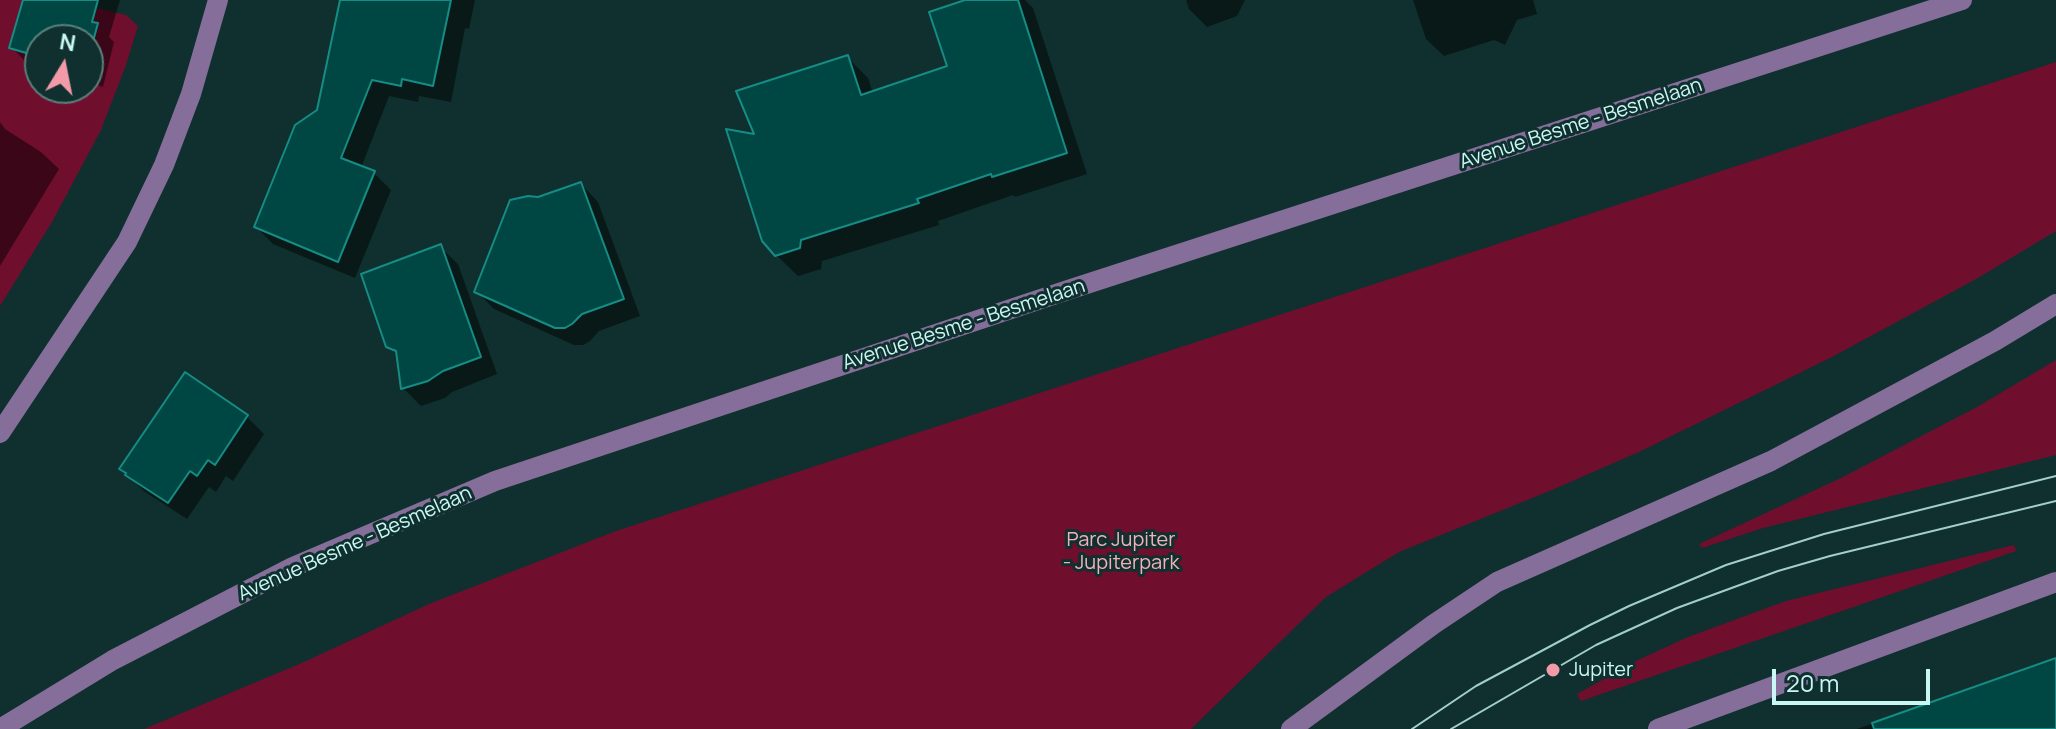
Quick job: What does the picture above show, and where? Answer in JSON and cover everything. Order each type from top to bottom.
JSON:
[{"type":"street","points":[[0,433],[127,242],[164,165],[191,94],[218,0]]},
{"type":"street","name":"Avenue Besme - Besmelaan","points":[[0,729],[113,660],[293,567],[495,481],[1068,290],[1962,0]]},
{"type":"street","points":[[1291,729],[1434,624],[1497,582],[1771,461],[1995,341],[2056,304]]},
{"type":"street","points":[[1658,729],[2056,582]]},
{"type":"green space","points":[[0,0],[98,0],[96,8],[126,15],[138,26],[101,130],[52,222],[0,306]]},
{"type":"green space","name":"Parc Jupiter - Jupiterpark","points":[[2056,62],[2056,231],[1976,279],[1832,357],[1641,451],[1399,552],[1326,597],[1191,729],[144,729],[304,662],[429,604],[616,531]]},
{"type":"green space","points":[[2056,360],[2056,455],[1763,528],[1702,548],[1699,544],[1841,478],[1977,407]]},
{"type":"green space","points":[[2014,545],[2016,551],[1581,701],[1577,694],[1636,661],[1688,637],[1786,601]]},
{"type":"building","points":[[23,0],[98,0],[92,22],[98,24],[24,24],[24,52],[9,48]]},
{"type":"building","points":[[340,0],[451,0],[433,86],[402,79],[401,86],[372,80],[341,158],[375,171],[338,262],[254,227],[295,125],[317,110]]},
{"type":"building","points":[[965,0],[1018,0],[1067,153],[917,199],[919,203],[801,240],[800,248],[775,256],[762,241],[726,129],[754,134],[736,91],[848,55],[861,95],[947,66],[929,12]]},
{"type":"building","points":[[581,182],[624,299],[582,314],[565,328],[555,328],[474,292],[510,200],[538,197]]},
{"type":"building","points":[[441,244],[481,357],[443,371],[428,381],[401,389],[396,351],[386,347],[361,274]]},
{"type":"building","points":[[185,372],[248,415],[215,465],[208,460],[197,476],[190,471],[168,503],[119,469]]},
{"type":"building","points":[[2056,658],[2056,729],[1874,729],[1872,723]]},
{"type":"tram line","points":[[1412,729],[1476,686],[1590,625],[1726,565],[1824,534],[2056,476]]},
{"type":"tram line","points":[[1451,729],[1596,645],[1677,608],[1778,571],[1830,556],[2056,501]]},
{"type":"place","name":"Jupiter","points":[[1553,670]]}]
